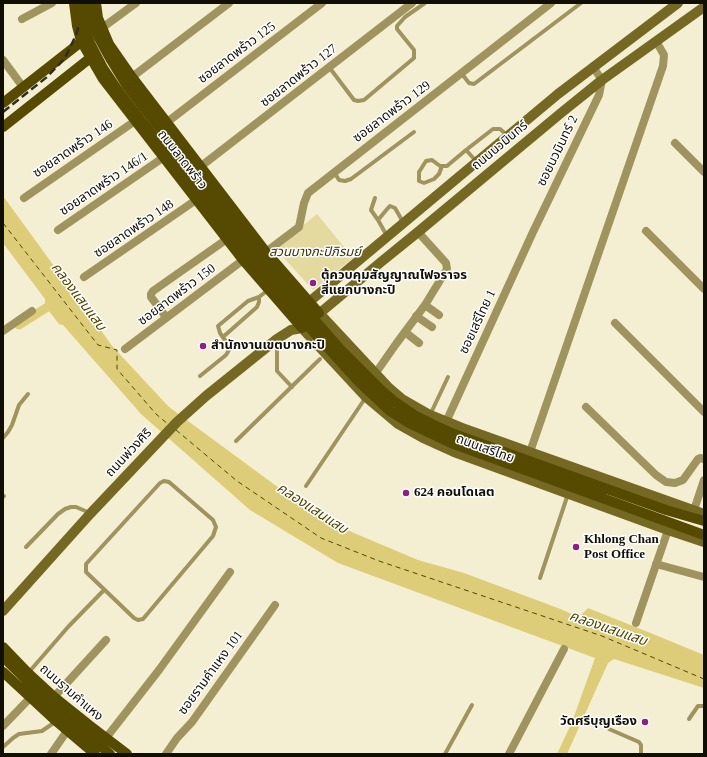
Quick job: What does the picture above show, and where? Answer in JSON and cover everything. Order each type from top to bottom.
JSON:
[{"type":"main road","name":"ถนนลาดพร้าว","points":[[74,3],[77,26],[81,41],[90,58],[111,89],[243,260],[295,320]]},
{"type":"main road","points":[[79,3],[82,20],[90,43],[103,68],[119,92],[242,249],[282,297],[350,374],[390,411],[409,423],[451,443],[704,535]]},
{"type":"main road","points":[[89,3],[91,16],[99,38],[110,60],[127,86],[270,269],[341,350],[395,402],[434,426],[454,434],[673,512],[704,521]]},
{"type":"main road","points":[[3,103],[81,41],[102,28],[98,18],[96,3]]},
{"type":"main road","name":"ถนนนวมินทร์","points":[[309,302],[552,99],[678,3]]},
{"type":"main road","name":"ถนนนวมินทร์","points":[[319,313],[398,249],[560,113],[602,80],[704,7]]},
{"type":"main road","name":"ถนนลาดพร้าว","points":[[102,28],[109,44],[166,123],[266,252],[309,302]]},
{"type":"main road","points":[[6,124],[109,44]]},
{"type":"main road","points":[[388,237],[398,249]]},
{"type":"main road","name":"ถนนเสรีไทย","points":[[309,302],[375,374],[402,399],[430,415],[704,514]]},
{"type":"main road","name":"ถนนพ่วงศิริ","points":[[290,330],[295,320],[309,302]]},
{"type":"main road","points":[[302,328],[319,313]]},
{"type":"main road","name":"ถนนเสรีไทย","points":[[295,320],[366,397],[398,424],[423,438],[454,452],[704,542]]},
{"type":"main road","name":"ถนนพ่วงศิริ","points":[[3,611],[90,514],[183,416],[277,339],[290,330],[302,328]]},
{"type":"main road","name":"ถนนรามคำแหง","points":[[3,647],[54,697],[127,754]]},
{"type":"main road","name":"ถนนรามคำแหง","points":[[3,657],[53,706],[110,754]]},
{"type":"main road","points":[[3,672],[67,731],[95,754]]},
{"type":"street","points":[[22,19],[52,3]]},
{"type":"street","points":[[102,28],[136,3]]},
{"type":"street","points":[[132,77],[229,3]]},
{"type":"street","name":"ซอยลาดพร้าว 125","points":[[166,123],[322,3]]},
{"type":"street","name":"ซอยลาดพร้าว 127","points":[[200,167],[412,3]]},
{"type":"street","name":"ซอยลาดพร้าว 129","points":[[266,252],[299,227],[304,203],[308,193],[552,3]]},
{"type":"street","points":[[530,452],[664,66],[664,55],[656,42]]},
{"type":"street","points":[[3,60],[23,87]]},
{"type":"street","points":[[593,67],[602,80]]},
{"type":"street","name":"ซอยนวมินทร์ 2","points":[[533,232],[599,95],[602,80]]},
{"type":"street","name":"ซอยลาดพร้าว 146","points":[[24,198],[135,121]]},
{"type":"street","points":[[675,144],[704,172]]},
{"type":"street","name":"ซอยลาดพร้าว 146/1","points":[[58,230],[164,158]]},
{"type":"street","name":"ซอยลาดพร้าว 148","points":[[84,277],[196,200]]},
{"type":"street","points":[[375,374],[425,305],[448,267],[418,232]]},
{"type":"street","name":"ซอยเสรีไทย 1","points":[[446,422],[533,232]]},
{"type":"street","points":[[646,232],[704,289]]},
{"type":"street","points":[[166,317],[151,298],[153,291],[227,239]]},
{"type":"street","name":"ซอยลาดพร้าว 150","points":[[125,349],[243,260]]},
{"type":"street","points":[[425,305],[439,315]]},
{"type":"street","points":[[3,332],[32,311]]},
{"type":"street","points":[[416,316],[432,327]]},
{"type":"street","points":[[615,323],[704,412]]},
{"type":"street","points":[[405,332],[419,342]]},
{"type":"street","points":[[586,407],[656,475],[666,482],[676,483],[682,480],[698,458],[704,459]]},
{"type":"street","points":[[694,510],[704,480]]},
{"type":"street","points":[[636,623],[668,530]]},
{"type":"street","points":[[656,564],[704,577]]},
{"type":"street","points":[[106,738],[159,670],[230,572]]},
{"type":"street","name":"ซอยรามคำแหง 101","points":[[166,754],[177,738],[192,722],[206,703],[275,605]]},
{"type":"street","points":[[54,697],[106,640]]},
{"type":"street","points":[[509,754],[564,649]]},
{"type":"street","points":[[3,726],[30,698]]},
{"type":"street","points":[[51,754],[67,731]]},
{"type":"lane","points":[[329,67],[354,100],[364,100],[414,58],[414,50],[396,29],[405,17],[425,3]]},
{"type":"lane","points":[[462,74],[469,83],[474,84],[581,3]]},
{"type":"lane","points":[[442,166],[439,174],[434,179],[424,183],[419,181],[420,172],[426,161],[432,160],[442,166],[447,166],[493,129],[500,129],[508,136]]},
{"type":"lane","points":[[334,172],[339,180],[345,181],[351,179],[414,132]]},
{"type":"lane","points":[[466,150],[477,162]]},
{"type":"lane","points":[[375,198],[370,208],[388,237]]},
{"type":"lane","points":[[378,220],[390,206],[395,208],[404,224]]},
{"type":"lane","points":[[200,376],[226,355],[229,346],[218,329],[221,322],[248,301],[259,297],[268,290]]},
{"type":"lane","points":[[223,337],[257,307],[260,302],[259,297]]},
{"type":"lane","points":[[277,339],[277,371],[292,386]]},
{"type":"lane","points":[[236,441],[320,359]]},
{"type":"lane","points":[[430,415],[448,377]]},
{"type":"lane","points":[[3,438],[12,425],[19,405],[28,394]]},
{"type":"lane","points":[[306,486],[366,397]]},
{"type":"lane","points":[[164,481],[169,482],[213,520],[216,527],[213,536],[143,619],[138,620],[134,618],[104,590],[86,572],[86,564],[160,483],[164,481]]},
{"type":"lane","points":[[540,578],[568,494]]},
{"type":"lane","points":[[26,547],[58,514],[65,509],[71,507],[76,508],[90,514]]},
{"type":"lane","points":[[28,673],[68,627],[104,590]]},
{"type":"lane","points":[[445,754],[472,704]]},
{"type":"lane","points":[[689,719],[695,709],[703,706]]},
{"type":"lane","points":[[3,747],[12,738],[19,734],[42,731],[56,721]]},
{"type":"lane","points":[[609,729],[639,742],[641,745],[641,754]]},
{"type":"green space","name":"สวนบางกะปิภิรมย์","points":[[317,214],[353,258],[313,290],[275,248]]},
{"type":"water","name":"คลองแสนแสบ","points":[[3,196],[113,347],[169,407],[313,513],[354,533],[418,560],[464,573],[579,617],[588,608],[704,655],[704,688],[614,659],[608,663],[567,754],[557,754],[572,722],[595,658],[338,563],[250,510],[141,414],[63,325],[59,324],[45,306],[45,299],[3,243]]},
{"type":"waterway","points":[[19,325],[57,301]]},
{"type":"ferry route","points":[[3,223],[98,345],[117,350],[117,369],[156,414],[169,425]]},
{"type":"ferry route","points":[[176,430],[237,481],[321,538],[379,561],[602,636],[704,679]]},
{"type":"railway","points":[[3,112],[47,77],[65,58],[79,25],[81,3]]},
{"type":"place","name":"ตู้ควบคุมสัญญาณไฟจราจร สี่แยกบางกะปิ","points":[[313,283]]},
{"type":"place","name":"สำนักงานเขตบางกะปิ","points":[[203,346]]},
{"type":"place","name":"624 คอนโดเลต","points":[[406,493]]},
{"type":"place","name":"Khlong Chan Post Office","points":[[576,547]]},
{"type":"place","name":"วัดศรีบุญเรือง","points":[[645,722]]}]
